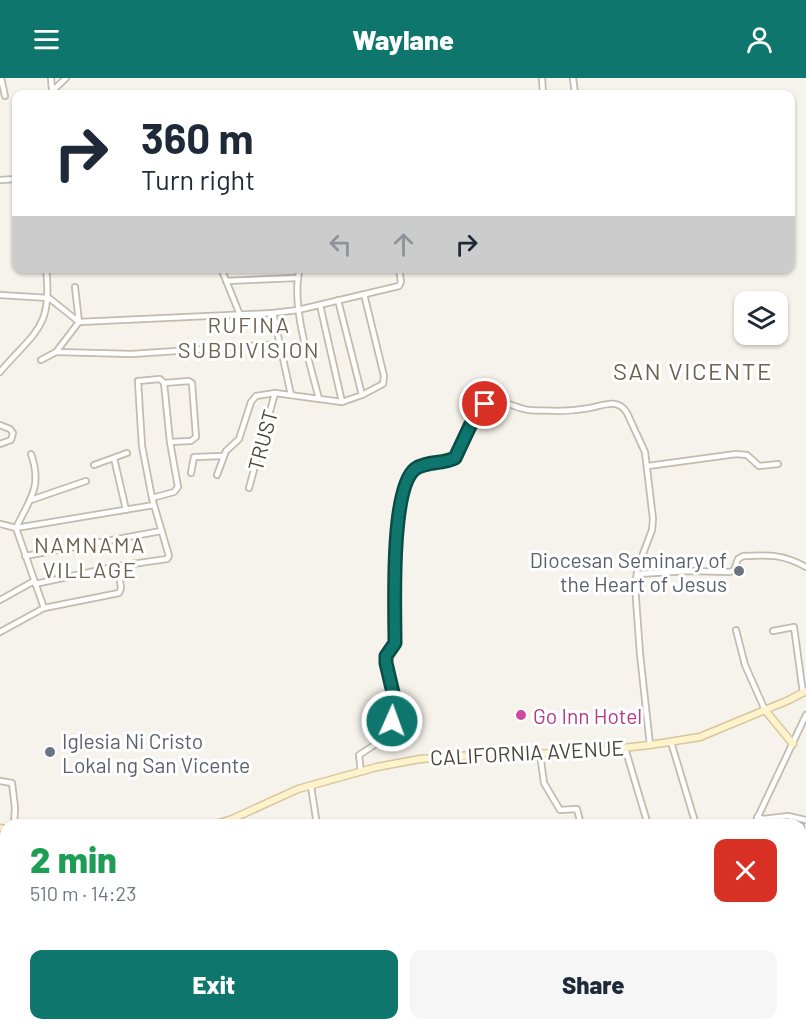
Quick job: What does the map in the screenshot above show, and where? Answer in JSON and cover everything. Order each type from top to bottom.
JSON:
[{"type":"street","points":[[1,78],[5,96]]},
{"type":"street","points":[[52,90],[66,78]]},
{"type":"street","points":[[0,372],[2,367],[39,329],[46,314],[49,298],[46,273]]},
{"type":"street","points":[[223,273],[240,315]]},
{"type":"street","points":[[298,273],[298,310],[319,399]]},
{"type":"street","points":[[0,295],[49,298],[79,322],[240,315],[298,310],[399,286],[399,273]]},
{"type":"street","points":[[226,281],[297,278]]},
{"type":"street","points":[[41,360],[56,352],[79,322],[75,287]]},
{"type":"street","points":[[216,475],[223,456],[239,439],[252,399],[263,394],[275,393],[342,402],[379,388],[384,382],[364,294]]},
{"type":"street","points":[[338,300],[363,395]]},
{"type":"street","points":[[320,305],[342,402]]},
{"type":"street","points":[[273,313],[291,395]]},
{"type":"street","points":[[56,352],[132,354],[280,344]]},
{"type":"street","points":[[0,600],[35,583],[118,566],[165,560],[168,556],[152,498],[142,446],[137,383],[140,380],[160,379],[165,383],[189,381],[194,386],[196,437],[191,441],[170,442]]},
{"type":"street","points":[[152,498],[174,492],[177,489],[165,383]]},
{"type":"street","name":"TRUST","points":[[249,488],[275,393]]},
{"type":"street","points":[[361,772],[359,754],[378,745],[395,711],[386,656],[395,643],[398,516],[402,499],[414,470],[455,458],[480,410],[485,404],[497,402],[528,410],[570,411],[608,403],[616,404],[625,409],[645,450],[653,523],[637,574],[635,596],[650,745]]},
{"type":"street","points":[[0,425],[10,429],[13,433],[11,440],[0,444]]},
{"type":"street","points":[[94,465],[127,453]]},
{"type":"street","points":[[31,454],[37,479],[31,500],[16,528],[44,608]]},
{"type":"street","points":[[648,466],[736,454],[747,455],[759,466],[778,464]]},
{"type":"street","points":[[191,472],[194,457],[223,456]]},
{"type":"street","points":[[114,458],[126,510]]},
{"type":"street","points":[[31,500],[86,481]]},
{"type":"street","points":[[0,524],[16,528],[154,505]]},
{"type":"street","points":[[25,556],[161,531]]},
{"type":"street","points":[[637,574],[690,571],[730,572],[734,570],[738,559],[743,556],[780,556],[806,567]]},
{"type":"street","points":[[0,632],[44,608],[119,593],[121,588],[118,566]]},
{"type":"street","points":[[773,631],[794,627],[804,692]]},
{"type":"street","points":[[736,630],[745,665],[765,710],[793,744]]},
{"type":"street","name":"CALIFORNIA AVENUE","points":[[233,819],[285,794],[361,772],[420,759],[625,748],[709,734],[804,692]]},
{"type":"street","points":[[792,819],[788,816],[763,819],[757,817],[806,715]]},
{"type":"street","points":[[671,742],[694,819]]},
{"type":"street","points":[[625,748],[646,819]]},
{"type":"street","points":[[540,754],[546,788],[560,810],[577,809],[580,819]]},
{"type":"street","points":[[0,781],[11,783],[14,819]]},
{"type":"street","points":[[311,786],[317,819]]},
{"type":"place","name":"Diocesan Seminary of the Heart of Jesus","points":[[739,571]]},
{"type":"place","name":"Go Inn Hotel","points":[[521,715]]},
{"type":"place","name":"Iglesia Ni Cristo Lokal ng San Vicente","points":[[50,752]]},
{"type":"district","name":"RUFINA SUBDIVISION","points":[[249,336]]},
{"type":"district","name":"SAN VICENTE","points":[[693,370]]},
{"type":"district","name":"NAMNAMA VILLAGE","points":[[90,557]]},
{"type":"route","points":[[392,721],[395,711],[394,697],[386,656],[395,643],[396,529],[402,499],[414,470],[455,458],[470,426],[485,404]]}]
